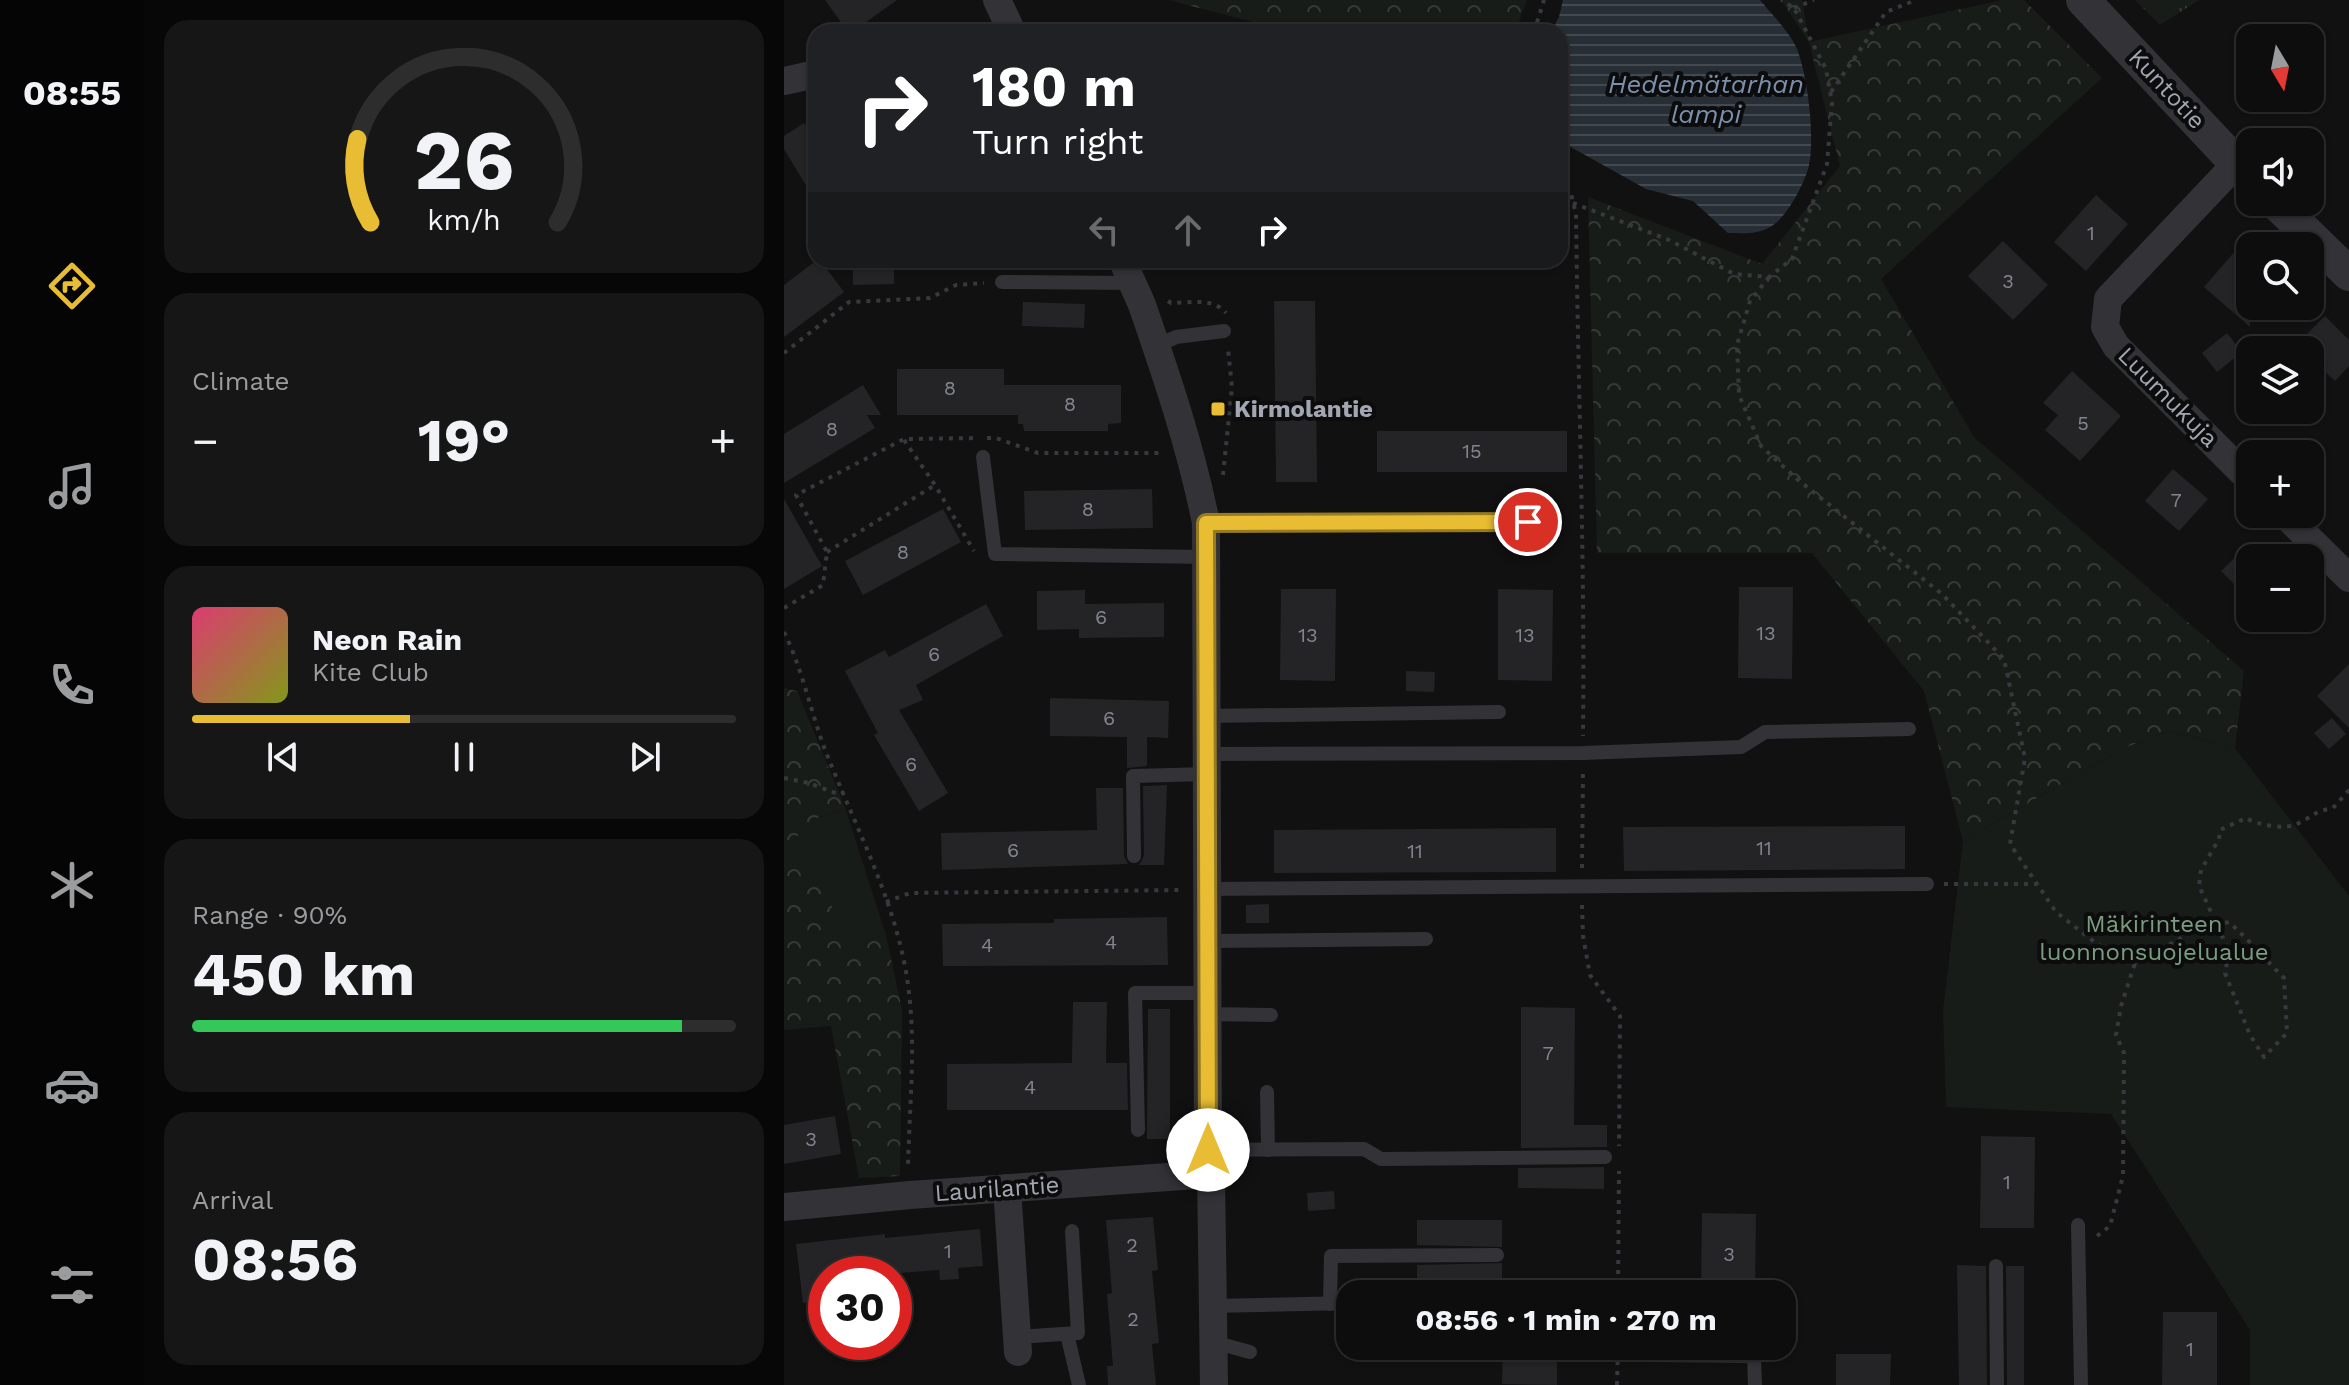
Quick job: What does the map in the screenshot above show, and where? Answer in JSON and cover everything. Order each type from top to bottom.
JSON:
[{"type":"street","name":"Kuntotie","points":[[2083,0],[2236,164]]},
{"type":"street","points":[[784,81],[808,76]]},
{"type":"street","name":"Luumukuja","points":[[2236,178],[2108,299],[2105,327],[2116,346],[2236,466]]},
{"type":"street","points":[[2289,216],[2349,274]]},
{"type":"street","points":[[1126,268],[1140,300],[1191,453],[1206,523],[1208,1004],[1214,1385]]},
{"type":"street","points":[[2298,528],[2349,578]]},
{"type":"street","name":"Laurilantie","points":[[784,1207],[1007,1188],[1210,1162]]},
{"type":"street","points":[[1007,1188],[1018,1345]]},
{"type":"lane","points":[[1002,282],[1110,268]]},
{"type":"lane","points":[[1156,346],[1176,337],[1224,331]]},
{"type":"lane","points":[[983,457],[995,554],[1206,557]]},
{"type":"lane","points":[[1206,523],[1528,522]]},
{"type":"lane","points":[[1207,716],[1499,712]]},
{"type":"lane","points":[[1134,856],[1133,776],[1207,764],[1725,748],[1741,747],[1765,732],[1909,729]]},
{"type":"lane","points":[[1207,889],[1927,884]]},
{"type":"lane","points":[[1208,941],[1426,939]]},
{"type":"lane","points":[[1138,1130],[1135,993],[1271,1015]]},
{"type":"lane","points":[[1267,1092],[1268,1150]]},
{"type":"lane","points":[[1210,1162],[1268,1150],[1364,1149],[1381,1159],[1605,1157]]},
{"type":"lane","points":[[2078,1225],[2081,1385]]},
{"type":"lane","points":[[1018,1345],[1078,1333],[1072,1231]]},
{"type":"lane","points":[[1330,1304],[1331,1256],[1497,1255]]},
{"type":"lane","points":[[1996,1266],[1997,1385]]},
{"type":"lane","points":[[1212,1306],[1336,1304]]},
{"type":"lane","points":[[1067,1334],[1079,1385]]},
{"type":"lane","points":[[1213,1342],[1250,1352]]},
{"type":"lane","points":[[1754,1360],[1755,1385]]},
{"type":"path","points":[[1536,24],[1544,0]]},
{"type":"path","points":[[1781,0],[1794,8],[1826,69],[1832,103],[1827,164],[1792,259],[1769,277],[1750,301],[1737,345],[1739,395],[1761,446],[1797,479],[1942,594],[2004,659],[2025,758],[2010,844],[2056,912],[2097,944],[2135,963]]},
{"type":"path","points":[[1794,8],[1814,0]]},
{"type":"path","points":[[1830,93],[1886,12],[1916,0]]},
{"type":"path","points":[[1573,203],[1669,240],[1734,274],[1769,277]]},
{"type":"path","points":[[784,353],[849,302],[930,298],[956,285],[1002,282]]},
{"type":"path","points":[[784,608],[823,585],[827,552],[796,495],[904,439],[996,438],[1038,453],[1191,453]]},
{"type":"path","points":[[904,439],[975,553]]},
{"type":"path","points":[[827,552],[935,485]]},
{"type":"path","points":[[784,632],[824,748],[886,902],[904,961],[909,993],[910,1195]]},
{"type":"path","points":[[784,778],[838,794],[844,792]]},
{"type":"path","points":[[2078,1251],[2110,1226],[2123,1176],[2124,1053],[2116,1035],[2121,1006],[2135,963],[2196,930],[2217,926],[2229,922],[2258,947],[2266,961],[2284,978],[2287,1033],[2264,1057],[2250,1035],[2225,973],[2229,951],[2217,926],[2199,886],[2201,870],[2219,839],[2220,830],[2246,818],[2257,824],[2294,826],[2316,811],[2333,808],[2349,790]]},
{"type":"path","points":[[1927,884],[2037,884]]},
{"type":"path","points":[[886,902],[910,893],[1207,889]]},
{"type":"path","points":[[1617,1385],[1618,1360]]},
{"type":"green space","points":[[1168,0],[1527,0],[1518,24],[1261,24]]},
{"type":"green space","points":[[1781,0],[1802,0],[1809,42]]},
{"type":"green space","points":[[2002,0],[2024,0],[2102,78],[1881,279],[1974,437],[2244,671],[2235,748],[2168,731],[2122,749],[1963,841],[1924,691],[1812,553],[1597,553],[1588,197],[1762,264],[1840,166],[1809,42]]},
{"type":"green space","points":[[2135,0],[2199,0],[2160,25]]},
{"type":"green space","points":[[784,688],[797,691],[846,810],[817,818],[794,840],[854,943],[886,935],[902,1010],[900,1176],[859,1178],[831,1026],[784,1030]]},
{"type":"green space","name":"Mäkirinteen luonnonsuojelualue","points":[[2168,731],[2235,748],[2349,896],[2349,1385],[2250,1385],[2250,1330],[2111,1114],[1946,1107],[1943,1011],[1963,841],[2122,749]]},
{"type":"green space","points":[[846,810],[886,935],[854,944],[793,840],[817,818]]},
{"type":"water","name":"Hedelmätarhan lampi","points":[[1563,0],[1760,0],[1797,49],[1811,123],[1807,173],[1794,200],[1776,223],[1765,230],[1728,233],[1693,201],[1646,189],[1568,145],[1568,24],[1555,24]]},
{"type":"building","points":[[825,0],[897,0],[863,24],[842,24]]},
{"type":"building","points":[[804,123],[808,129],[808,189],[784,149],[784,136]]},
{"type":"building","points":[[2096,195],[2128,224],[2086,271],[2054,242]]},
{"type":"building","points":[[2003,241],[2048,285],[2013,320],[1968,276]]},
{"type":"building","points":[[2236,250],[2236,315],[2204,287]]},
{"type":"building","points":[[808,267],[826,268],[844,292],[784,337],[784,285]]},
{"type":"building","points":[[853,268],[894,268],[894,284],[853,285]]},
{"type":"building","points":[[1274,301],[1315,301],[1317,482],[1276,482]]},
{"type":"building","points":[[1023,302],[1085,304],[1084,328],[1022,326]]},
{"type":"building","points":[[2324,317],[2349,340],[2349,366],[2335,381],[2324,370],[2324,336],[2305,336]]},
{"type":"building","points":[[2227,333],[2236,344],[2236,357],[2217,372],[2202,353]]},
{"type":"building","points":[[897,369],[1004,369],[1004,385],[1121,385],[1121,423],[1108,424],[1108,431],[1024,431],[1023,424],[1018,424],[1018,415],[897,415]]},
{"type":"building","points":[[2072,371],[2121,416],[2080,461],[2045,430],[2058,415],[2043,403]]},
{"type":"building","points":[[863,385],[881,415],[867,415],[875,428],[784,483],[784,434]]},
{"type":"building","points":[[1377,431],[1567,431],[1567,472],[1377,472]]},
{"type":"building","points":[[2173,469],[2208,499],[2179,531],[2145,501]]},
{"type":"building","points":[[1152,489],[1153,528],[1025,530],[1024,491]]},
{"type":"building","points":[[784,499],[822,566],[784,589]]},
{"type":"building","points":[[943,509],[961,542],[863,595],[845,561]]},
{"type":"building","points":[[2236,557],[2236,586],[2221,571]]},
{"type":"building","points":[[1739,587],[1793,587],[1792,679],[1738,678]]},
{"type":"building","points":[[1281,589],[1336,589],[1335,681],[1280,680]]},
{"type":"building","points":[[1498,589],[1553,590],[1552,681],[1498,680]]},
{"type":"building","points":[[1085,590],[1085,604],[1164,603],[1164,637],[1079,638],[1079,629],[1037,630],[1037,591]]},
{"type":"building","points":[[986,604],[1003,636],[916,685],[923,700],[899,710],[948,793],[919,811],[874,735],[878,733],[845,671],[885,650],[889,657]]},
{"type":"building","points":[[2349,664],[2349,728],[2317,696]]},
{"type":"building","points":[[1406,671],[1435,672],[1434,692],[1406,691]]},
{"type":"building","points":[[1050,698],[1169,701],[1168,738],[1147,737],[1147,766],[1127,768],[1127,737],[1050,736]]},
{"type":"building","points":[[2332,718],[2346,734],[2329,749],[2314,733]]},
{"type":"building","points":[[1167,785],[1164,865],[1139,865],[1144,856],[1143,786]]},
{"type":"building","points":[[1096,788],[1123,788],[1124,856],[1128,864],[942,870],[941,833],[1097,830]]},
{"type":"building","points":[[1905,826],[1905,869],[1624,871],[1623,827]]},
{"type":"building","points":[[1556,828],[1556,872],[1274,873],[1274,830]]},
{"type":"building","points":[[1269,904],[1269,923],[1246,923],[1246,905]]},
{"type":"building","points":[[1167,917],[1168,965],[943,966],[942,924],[1054,923],[1054,919]]},
{"type":"building","points":[[1073,1002],[1107,1002],[1106,1063],[1127,1063],[1128,1110],[947,1110],[947,1064],[1072,1063]]},
{"type":"building","points":[[1521,1007],[1575,1008],[1574,1125],[1607,1125],[1607,1147],[1521,1148]]},
{"type":"building","points":[[1148,1009],[1170,1009],[1170,1139],[1147,1139]]},
{"type":"building","points":[[835,1116],[841,1154],[784,1164],[784,1125]]},
{"type":"building","points":[[1981,1136],[2035,1137],[2034,1228],[1980,1228]]},
{"type":"building","points":[[1604,1167],[1604,1189],[1518,1188],[1518,1168]]},
{"type":"building","points":[[1334,1191],[1335,1209],[1308,1211],[1307,1193]]},
{"type":"building","points":[[1702,1213],[1756,1214],[1755,1280],[1701,1280]]},
{"type":"building","points":[[1153,1217],[1158,1270],[1152,1271],[1159,1343],[1152,1344],[1156,1385],[1108,1385],[1107,1366],[1113,1366],[1107,1294],[1112,1293],[1106,1220]]},
{"type":"building","points":[[1417,1220],[1502,1220],[1502,1247],[1417,1245]]},
{"type":"building","points":[[980,1229],[983,1266],[958,1268],[959,1279],[940,1280],[939,1270],[912,1272],[912,1256],[808,1256],[808,1303],[803,1303],[796,1244],[885,1234],[885,1238]]},
{"type":"building","points":[[1502,1263],[1502,1280],[1417,1280],[1417,1265]]},
{"type":"building","points":[[1957,1265],[1986,1266],[1987,1385],[1959,1385]]},
{"type":"building","points":[[2006,1266],[2024,1266],[2024,1385],[2007,1385]]},
{"type":"building","points":[[2163,1312],[2217,1312],[2217,1385],[2162,1385]]},
{"type":"building","points":[[1836,1354],[1891,1354],[1890,1385],[1836,1385]]},
{"type":"building","points":[[1503,1360],[1557,1360],[1557,1385],[1502,1384]]},
{"type":"place","name":"Kirmolantie","points":[[1218,409]]},
{"type":"route","points":[[1208,1150],[1206,523],[1528,522]]}]
